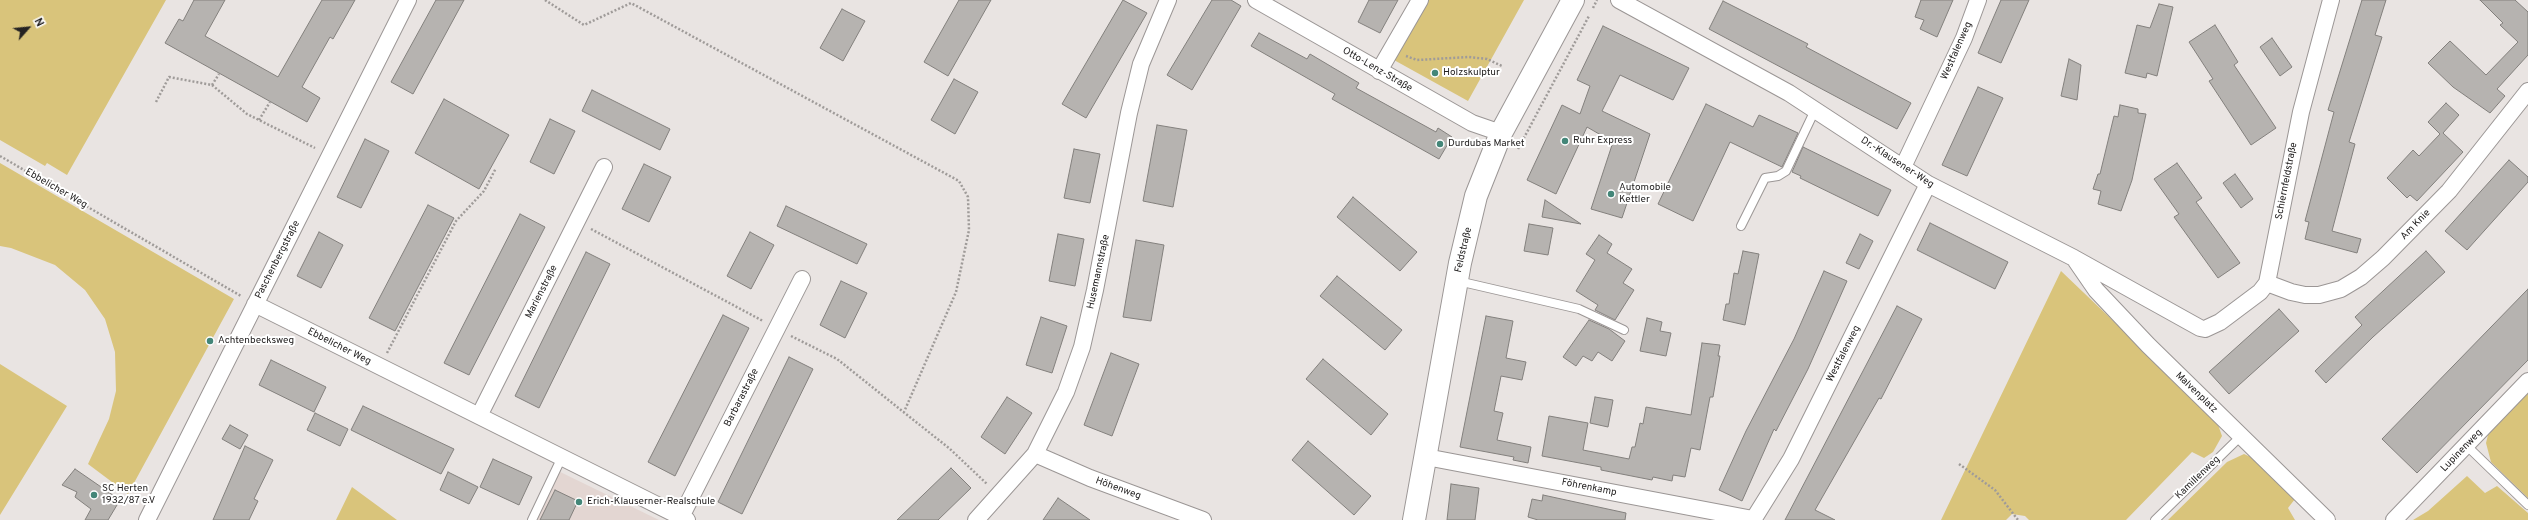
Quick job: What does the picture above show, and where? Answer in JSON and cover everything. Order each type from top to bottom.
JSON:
[{"type":"main road","name":"Feldstraße","points":[[1414,520],[1457,281],[1476,196],[1502,133],[1573,0]]},
{"type":"street","name":"Paschenbergstraße","points":[[147,520],[408,0]]},
{"type":"street","name":"Husemannstraße","points":[[976,520],[1035,454],[1066,392],[1082,347],[1095,290],[1129,113],[1141,64],[1168,0]]},
{"type":"street","name":"Otto-Lenz-Straße","points":[[1256,0],[1472,123],[1502,133]]},
{"type":"street","points":[[1379,71],[1420,0]]},
{"type":"street","name":"Dr.-Klausener-Weg","points":[[1619,0],[1789,93],[1928,184],[2074,258],[2200,328],[2210,328],[2220,322],[2260,292],[2267,283]]},
{"type":"street","name":"Westfalenweg","points":[[1903,167],[1964,38],[1978,0]]},
{"type":"street","name":"Schiernfeldstraße","points":[[2267,283],[2301,112],[2331,0]]},
{"type":"street","name":"Am Knie","points":[[2267,283],[2305,296],[2319,295],[2341,289],[2361,277],[2383,258],[2449,191],[2528,91]]},
{"type":"street","name":"Marienstraße","points":[[479,416],[604,167]]},
{"type":"street","name":"Westfalenweg","points":[[1753,520],[1791,459],[1928,184]]},
{"type":"street","name":"Malvenplatz","points":[[2074,258],[2096,290],[2148,345],[2327,520]]},
{"type":"street","name":"Barbarastraße","points":[[684,518],[802,279]]},
{"type":"street","name":"Ebbelicher Weg","points":[[255,304],[380,368],[684,518]]},
{"type":"street","name":"Lupinenweg","points":[[2394,520],[2528,381]]},
{"type":"street","name":"Höhenweg","points":[[1035,454],[1090,478],[1203,520]]},
{"type":"street","name":"Föhrenkamp","points":[[1426,457],[1753,520]]},
{"type":"lane","points":[[1741,226],[1765,178],[1778,176],[1786,171],[1815,110]]},
{"type":"lane","points":[[1457,281],[1579,309],[1596,315],[1624,330]]},
{"type":"lane","name":"Kamillenweg","points":[[2155,520],[2241,436]]},
{"type":"lane","points":[[2467,446],[2528,505]]},
{"type":"lane","points":[[532,520],[562,457]]},
{"type":"path","points":[[545,0],[584,25],[631,3],[959,181],[968,197],[969,230],[956,292],[904,412]]},
{"type":"path","points":[[1516,151],[1597,0]]},
{"type":"path","points":[[1390,51],[1417,60],[1469,57],[1487,59],[1502,66]]},
{"type":"path","points":[[212,86],[219,74]]},
{"type":"path","points":[[156,102],[169,77],[212,86],[247,114],[330,156]]},
{"type":"path","points":[[259,120],[270,102]]},
{"type":"path","name":"Ebbelicher Weg","points":[[0,156],[255,304]]},
{"type":"path","points":[[380,368],[456,220],[484,192],[496,168]]},
{"type":"path","points":[[1959,464],[1996,490],[2018,520]]},
{"type":"shaded area","points":[[0,0],[166,0],[67,175],[47,163],[45,166],[0,140]]},
{"type":"shaded area","points":[[1426,0],[1524,0],[1468,101],[1394,60]]},
{"type":"shaded area","points":[[0,163],[234,299],[128,494],[88,464],[109,419],[116,391],[115,352],[105,319],[85,290],[55,265],[11,248],[0,246]]},
{"type":"shaded area","points":[[2061,271],[2216,419],[2222,436],[2213,452],[2204,458],[2192,452],[2126,520],[2029,520],[2025,516],[2012,514],[2006,520],[1941,520]]},
{"type":"shaded area","points":[[0,364],[67,406],[0,515]]},
{"type":"shaded area","points":[[2528,390],[2528,498],[2491,462],[2486,443],[2488,435],[2502,417]]},
{"type":"shaded area","points":[[2244,454],[2255,459],[2295,499],[2288,508],[2295,520],[2168,520],[2227,462]]},
{"type":"shaded area","name":"Erich-Klauserner-Realschule","points":[[552,468],[659,520],[528,520]]},
{"type":"shaded area","points":[[2467,476],[2485,493],[2497,486],[2528,513],[2528,520],[2413,520],[2428,511]]},
{"type":"shaded area","points":[[352,487],[397,520],[336,520]]},
{"type":"building","points":[[194,0],[225,0],[205,36],[278,77],[322,0],[355,0],[333,39],[330,37],[302,87],[320,98],[307,122],[165,43],[179,19],[183,21]]},
{"type":"building","points":[[436,0],[464,0],[413,94],[391,82]]},
{"type":"building","points":[[959,0],[991,0],[948,76],[924,62]]},
{"type":"building","points":[[1123,0],[1147,13],[1086,118],[1062,104]]},
{"type":"building","points":[[1212,0],[1231,0],[1241,6],[1192,90],[1167,75]]},
{"type":"building","points":[[1369,0],[1398,0],[1380,33],[1358,22]]},
{"type":"building","points":[[1921,0],[1953,0],[1937,37],[1920,29],[1924,20],[1915,17]]},
{"type":"building","points":[[2001,0],[2029,0],[2001,63],[1978,53]]},
{"type":"building","points":[[2362,0],[2386,0],[2375,35],[2382,37],[2349,142],[2355,144],[2332,231],[2361,239],[2357,253],[2305,239],[2309,222],[2305,221],[2334,112],[2328,110]]},
{"type":"building","points":[[2480,0],[2515,0],[2528,12],[2528,55],[2497,89],[2505,96],[2490,113],[2453,87],[2428,63],[2450,41],[2486,75],[2518,42],[2500,25],[2503,23]]},
{"type":"building","points":[[1723,1],[1808,44],[1806,47],[1911,103],[1897,129],[1709,29]]},
{"type":"building","points":[[2159,4],[2173,7],[2157,76],[2147,73],[2146,78],[2125,73],[2137,25],[2150,28]]},
{"type":"building","points":[[842,9],[865,21],[843,61],[820,48]]},
{"type":"building","points":[[2215,25],[2238,62],[2234,65],[2276,128],[2251,145],[2209,81],[2213,79],[2189,42]]},
{"type":"building","points":[[1603,26],[1689,68],[1673,100],[1620,75],[1602,111],[1650,134],[1622,218],[1591,209],[1613,142],[1587,127],[1556,194],[1527,180],[1562,105],[1580,114],[1590,86],[1577,80]]},
{"type":"building","points":[[1259,33],[1307,59],[1310,54],[1359,83],[1356,88],[1436,132],[1438,128],[1452,137],[1439,159],[1332,99],[1335,94],[1251,46]]},
{"type":"building","points":[[2272,38],[2292,67],[2280,76],[2260,47]]},
{"type":"building","points":[[2069,59],[2081,65],[2077,100],[2061,96]]},
{"type":"building","points":[[954,79],[978,92],[955,134],[931,120]]},
{"type":"building","points":[[1978,87],[2003,98],[1967,176],[1942,165]]},
{"type":"building","points":[[592,90],[670,129],[660,150],[582,111]]},
{"type":"building","points":[[444,99],[509,135],[479,189],[415,153]]},
{"type":"building","points":[[2446,103],[2459,115],[2443,133],[2463,152],[2417,201],[2410,195],[2407,198],[2387,178],[2413,150],[2419,156],[2440,134],[2428,122]]},
{"type":"building","points":[[1706,104],[1753,127],[1759,115],[1798,133],[1782,167],[1730,142],[1693,221],[1658,204]]},
{"type":"building","points":[[2120,105],[2138,109],[2138,113],[2146,114],[2132,180],[2121,211],[2098,204],[2101,191],[2093,189],[2098,174],[2100,174],[2114,116],[2118,117]]},
{"type":"building","points":[[550,119],[575,131],[554,174],[530,162]]},
{"type":"building","points":[[1157,125],[1187,130],[1173,207],[1143,201]]},
{"type":"building","points":[[365,139],[389,151],[361,208],[337,197]]},
{"type":"building","points":[[1803,147],[1891,190],[1878,216],[1800,178],[1801,176],[1792,172]]},
{"type":"building","points":[[1074,149],[1100,154],[1090,203],[1064,198]]},
{"type":"building","points":[[2509,160],[2528,177],[2528,182],[2467,250],[2445,231]]},
{"type":"building","points":[[2177,163],[2202,198],[2196,202],[2240,263],[2218,278],[2174,217],[2179,214],[2154,179]]},
{"type":"building","points":[[644,164],[671,177],[649,222],[622,209]]},
{"type":"building","points":[[2235,174],[2253,199],[2241,208],[2223,183]]},
{"type":"building","points":[[1353,197],[1417,252],[1400,271],[1337,217]]},
{"type":"building","points":[[1545,200],[1581,224],[1542,217]]},
{"type":"building","points":[[428,205],[454,218],[395,331],[369,318]]},
{"type":"building","points":[[786,206],[867,244],[857,264],[777,226]]},
{"type":"building","points":[[520,214],[545,227],[469,375],[444,363]]},
{"type":"building","points":[[1930,223],[2008,262],[1995,289],[1917,250]]},
{"type":"building","points":[[1529,224],[1553,228],[1548,255],[1524,251]]},
{"type":"building","points":[[319,232],[343,245],[321,288],[297,276]]},
{"type":"building","points":[[750,232],[774,245],[751,289],[727,276]]},
{"type":"building","points":[[1058,234],[1084,239],[1075,286],[1049,281]]},
{"type":"building","points":[[1860,234],[1873,241],[1859,269],[1846,263]]},
{"type":"building","points":[[1599,235],[1612,244],[1607,253],[1632,269],[1623,283],[1634,290],[1615,320],[1595,310],[1598,305],[1576,291],[1595,260],[1586,254]]},
{"type":"building","points":[[1136,240],[1164,245],[1151,321],[1123,317]]},
{"type":"building","points":[[1743,251],[1759,254],[1745,325],[1723,320],[1726,304],[1729,304],[1734,273],[1738,274]]},
{"type":"building","points":[[2426,251],[2445,272],[2373,337],[2326,383],[2315,371],[2362,325],[2355,317]]},
{"type":"building","points":[[586,252],[610,264],[539,408],[515,396]]},
{"type":"building","points":[[1824,271],[1847,281],[1808,369],[1776,431],[1774,429],[1742,501],[1719,490],[1746,431],[1794,339]]},
{"type":"building","points":[[1337,276],[1402,330],[1385,350],[1320,296]]},
{"type":"building","points":[[841,281],[867,293],[845,338],[820,325]]},
{"type":"building","points":[[2528,289],[2528,360],[2417,473],[2382,439]]},
{"type":"building","points":[[1897,306],[1922,319],[1881,399],[1879,398],[1815,510],[1835,520],[1785,520]]},
{"type":"building","points":[[2279,309],[2299,331],[2229,394],[2209,372]]},
{"type":"building","points":[[723,315],[749,328],[675,476],[648,462]]},
{"type":"building","points":[[1486,316],[1513,321],[1506,358],[1526,362],[1522,380],[1501,376],[1494,411],[1503,413],[1497,440],[1531,447],[1528,463],[1513,460],[1514,457],[1460,447]]},
{"type":"building","points":[[1041,317],[1067,326],[1052,373],[1026,365]]},
{"type":"building","points":[[1647,318],[1662,322],[1660,331],[1671,333],[1666,356],[1640,351]]},
{"type":"building","points":[[1589,320],[1609,329],[1625,341],[1612,361],[1598,352],[1592,361],[1583,356],[1576,366],[1563,357]]},
{"type":"building","points":[[1702,343],[1720,345],[1718,356],[1720,356],[1713,397],[1710,397],[1700,450],[1691,448],[1685,477],[1673,475],[1672,481],[1653,477],[1652,480],[1601,470],[1601,467],[1542,456],[1549,416],[1588,423],[1583,450],[1629,459],[1632,447],[1635,447],[1640,423],[1643,424],[1646,407],[1691,415]]},
{"type":"building","points":[[1111,353],[1139,364],[1112,436],[1084,425]]},
{"type":"building","points":[[789,357],[813,369],[742,514],[718,502]]},
{"type":"building","points":[[1323,359],[1388,414],[1371,435],[1306,379]]},
{"type":"building","points":[[271,360],[326,387],[314,412],[259,385]]},
{"type":"building","points":[[1007,397],[1032,413],[1005,454],[981,437]]},
{"type":"building","points":[[1595,397],[1613,400],[1608,427],[1590,423]]},
{"type":"building","points":[[363,406],[454,449],[441,474],[351,430]]},
{"type":"building","points":[[315,413],[348,429],[340,446],[307,430]]},
{"type":"building","points":[[230,425],[248,435],[240,449],[222,439]]},
{"type":"building","points":[[1308,441],[1371,496],[1354,515],[1292,460]]},
{"type":"building","points":[[245,446],[273,460],[254,499],[258,501],[249,520],[213,520]]},
{"type":"building","points":[[493,459],[532,477],[519,505],[480,487]]},
{"type":"building","points":[[951,468],[971,488],[938,520],[897,520]]},
{"type":"building","name":"SC Herten 1932/87 e.V","points":[[75,469],[120,500],[108,520],[85,520],[91,509],[75,497],[77,492],[62,485]]},
{"type":"building","points":[[448,472],[478,487],[469,504],[440,490]]},
{"type":"building","points":[[1451,484],[1479,488],[1475,520],[1447,520]]},
{"type":"building","points":[[555,490],[578,501],[569,520],[540,520]]},
{"type":"building","points":[[1543,495],[1626,513],[1625,520],[1538,520],[1528,517],[1532,499],[1542,501]]},
{"type":"building","points":[[1058,498],[1090,520],[1043,520]]},
{"type":"place","name":"Holzskulptur","points":[[1435,73]]},
{"type":"place","name":"Ruhr Express","points":[[1565,141]]},
{"type":"place","name":"Durdubas Market","points":[[1440,144]]},
{"type":"place","name":"Automobile Kettler","points":[[1611,194]]},
{"type":"place","name":"Achtenbecksweg","points":[[210,341]]},
{"type":"place","name":"SC Herten 1932/87 e.V","points":[[94,495]]},
{"type":"place","name":"Erich-Klauserner-Realschule","points":[[579,502]]}]
